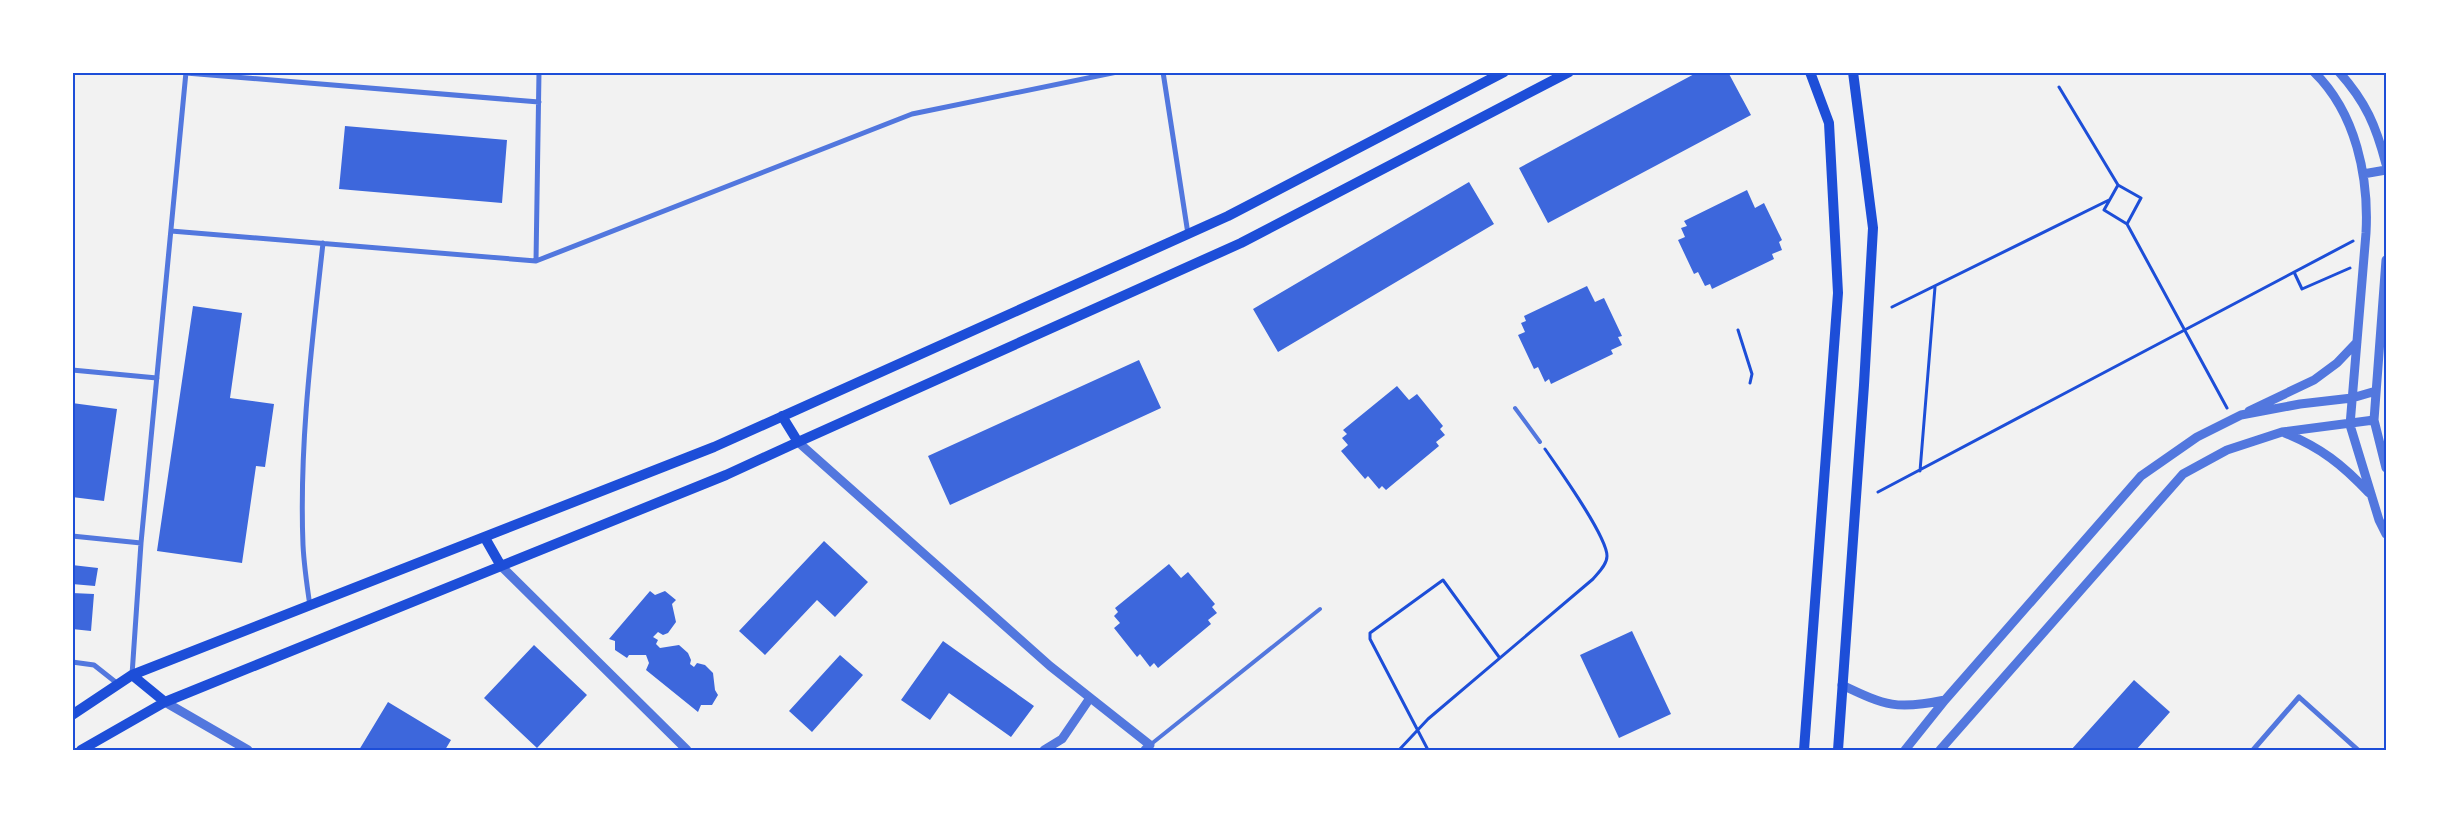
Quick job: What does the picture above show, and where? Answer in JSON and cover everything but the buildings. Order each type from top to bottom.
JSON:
[{"type":"main road","points":[[72,715],[132,675],[714,447],[1228,216],[1504,72]]},
{"type":"main road","points":[[80,750],[165,702],[717,478],[1241,243],[1569,72]]},
{"type":"main road","points":[[1804,750],[1838,293],[1829,123],[1810,72]]},
{"type":"main road","points":[[1838,750],[1864,385],[1872,228],[1853,72]]},
{"type":"main road","points":[[782,416],[798,442]]},
{"type":"main road","points":[[485,538],[501,566]]},
{"type":"main road","points":[[132,675],[165,702]]},
{"type":"street","points":[[536,261],[539,72]]},
{"type":"street","points":[[171,231],[536,261],[912,114],[1117,72]]},
{"type":"street","points":[[1162,72],[1188,234]]},
{"type":"street","points":[[2314,72],[2342,110],[2356,141],[2363,174],[2366,233],[2365,262],[2350,424],[2378,520],[2386,534]]},
{"type":"street","points":[[2339,72],[2352,86],[2376,126],[2386,164]]},
{"type":"street","points":[[132,675],[141,543],[186,73],[539,102]]},
{"type":"street","points":[[2363,174],[2386,170]]},
{"type":"street","points":[[310,606],[303,545],[305,462],[309,383],[323,243]]},
{"type":"street","points":[[2386,260],[2374,420],[2386,468]]},
{"type":"street","points":[[1905,750],[1945,700],[2141,476],[2197,437],[2284,392],[2314,380],[2336,363],[2357,342]]},
{"type":"street","points":[[72,370],[157,378]]},
{"type":"street","points":[[2237,417],[2300,404],[2352,398],[2376,391]]},
{"type":"street","points":[[1940,750],[2183,474],[2227,450],[2282,432],[2374,420]]},
{"type":"street","points":[[2282,432],[2309,443],[2330,456],[2351,474],[2371,496]]},
{"type":"street","points":[[798,442],[1050,666],[1148,748]]},
{"type":"street","points":[[72,536],[141,543]]},
{"type":"street","points":[[501,566],[687,750]]},
{"type":"street","points":[[72,662],[94,665],[118,684]]},
{"type":"street","points":[[1842,685],[1890,706],[1915,706],[1945,700]]},
{"type":"street","points":[[2254,750],[2299,697],[2358,750]]},
{"type":"street","points":[[1044,750],[1062,739],[1090,698]]},
{"type":"street","points":[[165,702],[248,750]]},
{"type":"lane","points":[[1515,408],[1540,442]]},
{"type":"lane","points":[[1148,748],[1320,609]]},
{"type":"path","points":[[2059,87],[2118,185],[2141,198],[2127,224]]},
{"type":"path","points":[[2118,185],[2104,210],[2127,224],[2185,330],[2237,417]]},
{"type":"path","points":[[1892,307],[2109,200]]},
{"type":"path","points":[[1878,492],[2366,233]]},
{"type":"path","points":[[2294,272],[2302,289],[2365,262]]},
{"type":"path","points":[[1920,471],[1935,286]]},
{"type":"path","points":[[1738,330],[1752,374],[1750,383]]},
{"type":"path","points":[[1399,750],[1417,731],[1499,657],[1593,579],[1602,568],[1607,556],[1604,544],[1586,510],[1540,442]]},
{"type":"path","points":[[1428,750],[1370,639],[1370,633],[1443,580],[1499,657]]}]
